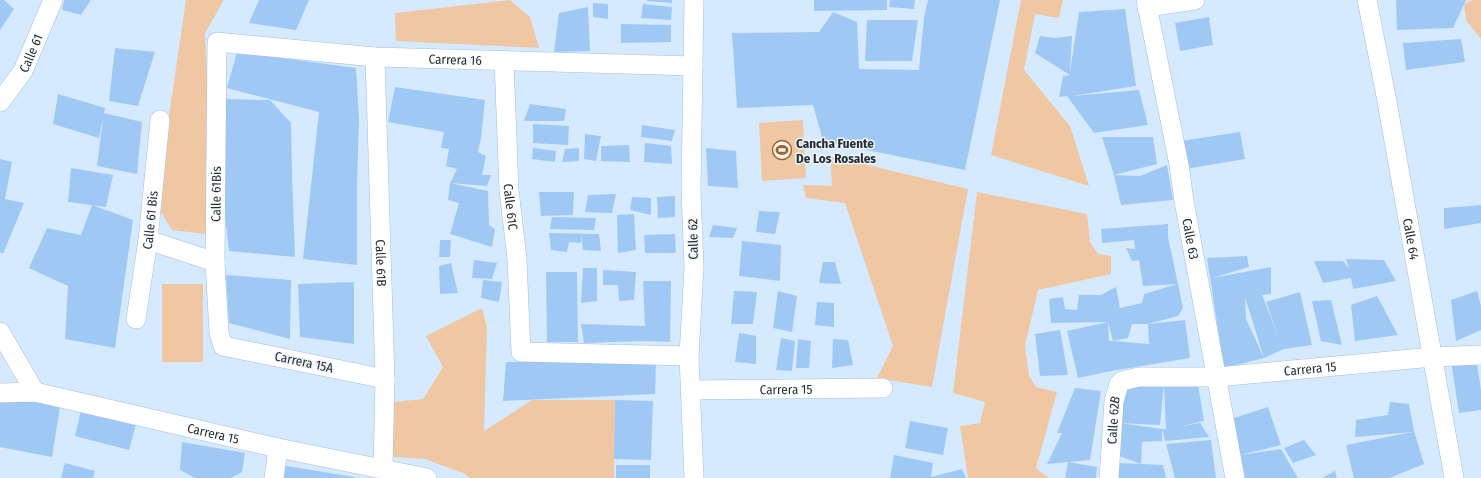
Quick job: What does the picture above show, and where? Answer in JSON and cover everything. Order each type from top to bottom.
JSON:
[{"type":"street","name":"Calle 61","points":[[0,102],[23,71],[53,0]]},
{"type":"street","name":"Calle 62","points":[[694,0],[691,190],[694,267],[689,356],[694,478]]},
{"type":"street","points":[[1147,4],[1195,0]]},
{"type":"street","name":"Calle 64","points":[[1367,0],[1386,96],[1454,478]]},
{"type":"street","name":"Calle 63","points":[[1147,4],[1179,165],[1184,201],[1235,478]]},
{"type":"street","name":"Carrera 16","points":[[217,42],[375,57],[693,66]]},
{"type":"street","name":"Calle 61Bis","points":[[217,42],[215,262],[219,333],[223,346]]},
{"type":"street","name":"Calle 61B","points":[[375,57],[384,379],[383,469]]},
{"type":"street","name":"Calle 61C","points":[[504,61],[509,190],[517,259],[521,352],[689,356]]},
{"type":"street","name":"Calle 61 Bis","points":[[136,318],[148,240],[160,120]]},
{"type":"street","points":[[148,240],[215,262]]},
{"type":"street","points":[[0,332],[35,392]]},
{"type":"street","name":"Carrera 15A","points":[[223,346],[384,379]]},
{"type":"street","name":"Carrera 15","points":[[1139,377],[1217,377],[1433,357],[1481,355]]},
{"type":"street","name":"Calle 62B","points":[[1108,478],[1114,401],[1119,384],[1122,381],[1139,377]]},
{"type":"street","name":"Carrera 15","points":[[690,390],[883,388]]},
{"type":"street","name":"Carrera 15","points":[[0,393],[35,392],[278,448],[427,478]]},
{"type":"street","points":[[274,478],[278,448]]},
{"type":"shaded area","points":[[186,0],[224,0],[205,33],[211,172],[206,234],[172,230],[156,204]]},
{"type":"shaded area","points":[[510,0],[530,17],[539,48],[396,41],[395,13]]},
{"type":"shaded area","points":[[1021,0],[1063,0],[1059,18],[1035,14],[1024,70],[1070,126],[1089,186],[991,155]]},
{"type":"shaded area","points":[[1472,0],[1481,0],[1481,39],[1466,20],[1464,4]]},
{"type":"shaded area","name":"Cancha Fuente De Los Rosales","points":[[803,120],[806,178],[762,181],[759,123]]},
{"type":"shaded area","points":[[830,156],[968,189],[932,387],[877,378],[893,346],[845,203],[806,198],[803,185],[832,186]]},
{"type":"shaded area","points":[[977,192],[1087,214],[1090,242],[1098,254],[1111,256],[1111,274],[1038,290],[1025,346],[1029,376],[1036,387],[1057,392],[1036,468],[1049,478],[968,478],[960,426],[980,423],[985,402],[953,393]]},
{"type":"shaded area","points":[[162,284],[203,284],[203,362],[162,362]]},
{"type":"shaded area","points":[[482,308],[487,327],[484,431],[532,400],[615,400],[614,478],[470,478],[465,474],[425,459],[392,457],[394,402],[423,399],[443,367],[426,336]]},
{"type":"building","points":[[0,0],[4,0],[14,9],[0,30]]},
{"type":"building","points":[[64,0],[91,0],[81,15],[62,10]]},
{"type":"building","points":[[259,0],[309,0],[296,30],[249,23]]},
{"type":"building","points":[[672,0],[672,3],[647,1]]},
{"type":"building","points":[[814,0],[887,0],[887,10],[814,11]]},
{"type":"building","points":[[890,0],[915,0],[914,9],[889,7]]},
{"type":"building","points":[[928,0],[1000,0],[965,170],[823,141],[813,105],[737,108],[732,33],[819,32],[833,12],[857,22],[859,69],[919,70],[924,17]]},
{"type":"building","points":[[1396,0],[1466,0],[1453,28],[1397,30]]},
{"type":"building","points":[[593,3],[608,4],[608,19],[593,17]]},
{"type":"building","points":[[643,4],[672,7],[671,20],[641,18]]},
{"type":"building","points":[[588,7],[590,51],[554,52],[559,13]]},
{"type":"building","points":[[1125,9],[1136,86],[1072,96],[1139,90],[1148,125],[1094,133],[1067,96],[1059,97],[1063,76],[1070,75],[1035,53],[1040,36],[1055,38],[1072,36],[1070,72],[1079,12]]},
{"type":"building","points":[[1209,17],[1213,45],[1180,51],[1175,23]]},
{"type":"building","points":[[867,20],[918,20],[912,61],[865,61]]},
{"type":"building","points":[[621,24],[671,25],[671,42],[621,43]]},
{"type":"building","points":[[1461,39],[1465,62],[1406,70],[1403,43]]},
{"type":"building","points":[[115,48],[155,52],[138,106],[109,101]]},
{"type":"building","points":[[237,52],[356,68],[359,119],[357,265],[303,259],[319,112],[227,88]]},
{"type":"building","points":[[395,87],[485,100],[481,139],[478,152],[486,156],[482,175],[491,175],[487,186],[450,183],[457,169],[446,166],[449,149],[441,148],[444,132],[388,122]]},
{"type":"building","points":[[58,94],[105,108],[104,113],[142,122],[137,174],[97,166],[103,119],[99,138],[53,124]]},
{"type":"building","points":[[224,99],[270,100],[291,123],[295,257],[229,251],[220,172]]},
{"type":"building","points":[[530,104],[566,109],[564,121],[524,121]]},
{"type":"building","points":[[533,124],[569,126],[568,145],[533,143]]},
{"type":"building","points":[[642,125],[675,130],[672,141],[641,137]]},
{"type":"building","points":[[1240,132],[1245,159],[1185,169],[1181,141]]},
{"type":"building","points":[[585,134],[601,136],[596,161],[584,159]]},
{"type":"building","points":[[1102,137],[1153,137],[1157,164],[1114,175]]},
{"type":"building","points":[[645,143],[671,146],[672,164],[644,162]]},
{"type":"building","points":[[629,145],[630,162],[601,161],[601,146]]},
{"type":"building","points":[[533,148],[556,151],[555,162],[532,159]]},
{"type":"building","points":[[579,148],[579,161],[562,162],[565,149]]},
{"type":"building","points":[[706,148],[736,151],[738,188],[708,186]]},
{"type":"building","points":[[0,159],[12,162],[5,199],[24,203],[3,254],[0,252]]},
{"type":"building","points":[[1167,165],[1173,200],[1121,205],[1114,175],[1140,176]]},
{"type":"building","points":[[71,168],[113,175],[106,207],[68,202]]},
{"type":"building","points":[[450,183],[488,191],[489,225],[495,229],[492,247],[450,234],[459,203],[448,200]]},
{"type":"building","points":[[539,192],[574,192],[573,215],[541,216]]},
{"type":"building","points":[[616,194],[612,213],[585,212],[588,195]]},
{"type":"building","points":[[675,196],[675,217],[658,218],[657,197]]},
{"type":"building","points":[[632,197],[651,198],[651,215],[630,210]]},
{"type":"building","points":[[92,205],[133,220],[115,348],[65,339],[68,286],[29,268],[47,228],[81,235]]},
{"type":"building","points":[[1481,205],[1481,223],[1444,229],[1444,208]]},
{"type":"building","points":[[759,211],[780,212],[775,234],[756,232]]},
{"type":"building","points":[[634,214],[636,250],[618,253],[617,215]]},
{"type":"building","points":[[552,217],[596,218],[594,230],[550,229]]},
{"type":"building","points":[[1168,224],[1168,237],[1178,284],[1143,286],[1139,260],[1132,261],[1126,248],[1135,249],[1134,240],[1102,243],[1101,229]]},
{"type":"building","points":[[713,225],[737,228],[733,238],[709,237]]},
{"type":"building","points":[[549,233],[599,234],[601,251],[583,250],[581,236],[581,243],[569,242],[567,252],[551,250]]},
{"type":"building","points":[[675,234],[676,253],[645,253],[644,235]]},
{"type":"building","points":[[440,240],[451,240],[450,257],[439,257]]},
{"type":"building","points":[[742,241],[781,245],[780,281],[739,276]]},
{"type":"building","points":[[1247,256],[1249,267],[1212,278],[1271,267],[1271,294],[1262,295],[1279,338],[1266,302],[1300,292],[1312,345],[1284,349],[1264,358],[1224,368],[1207,258]],"holes":[[[1245,297],[1264,358],[1246,319]]]},
{"type":"building","points":[[1346,259],[1384,260],[1396,281],[1353,289],[1351,278],[1323,283],[1314,261],[1343,261],[1349,269]]},
{"type":"building","points":[[474,260],[497,263],[492,279],[472,278]]},
{"type":"building","points":[[823,262],[835,262],[841,284],[819,283]]},
{"type":"building","points":[[451,263],[458,293],[440,294],[439,266]]},
{"type":"building","points":[[583,268],[597,268],[597,301],[581,303]]},
{"type":"building","points":[[603,270],[636,272],[634,300],[619,301],[618,285],[603,285]]},
{"type":"building","points":[[546,272],[577,272],[578,342],[547,342]]},
{"type":"building","points":[[226,275],[291,280],[290,339],[229,323]]},
{"type":"building","points":[[483,280],[502,282],[499,302],[481,298]]},
{"type":"building","points":[[643,281],[671,281],[670,342],[645,341],[584,343],[581,324],[645,326]]},
{"type":"building","points":[[354,282],[354,344],[300,337],[298,284]]},
{"type":"building","points":[[1178,284],[1183,308],[1178,316],[1148,324],[1132,324],[1128,338],[1113,341],[1108,322],[1051,323],[1049,299],[1063,297],[1065,309],[1077,310],[1079,295],[1101,295],[1116,287],[1120,308],[1142,303],[1144,294]]},
{"type":"building","points":[[734,291],[757,292],[753,324],[731,324]]},
{"type":"building","points":[[778,291],[797,296],[792,332],[773,328]]},
{"type":"building","points":[[1477,291],[1481,306],[1481,330],[1456,341],[1451,300]]},
{"type":"building","points":[[1377,296],[1398,335],[1355,341],[1351,305]]},
{"type":"building","points":[[1331,300],[1342,345],[1321,341],[1312,301]]},
{"type":"building","points":[[817,302],[834,303],[834,327],[815,325]]},
{"type":"building","points":[[1185,320],[1190,358],[1078,378],[1067,331],[1108,322],[1109,341],[1149,344],[1148,324]]},
{"type":"building","points":[[1060,330],[1068,375],[1040,376],[1035,334]]},
{"type":"building","points":[[739,333],[756,336],[756,364],[735,362]]},
{"type":"building","points":[[781,338],[795,341],[792,371],[776,370]]},
{"type":"building","points":[[798,339],[811,341],[809,368],[796,368]]},
{"type":"building","points":[[833,339],[848,340],[853,365],[832,368]]},
{"type":"building","points":[[1476,358],[1481,390],[1481,410],[1459,413],[1451,361]]},
{"type":"building","points":[[506,362],[656,362],[655,394],[503,401]]},
{"type":"building","points":[[1164,383],[1160,425],[1120,423],[1162,429],[1162,441],[1142,442],[1141,464],[1114,454],[1124,385]]},
{"type":"building","points":[[1198,384],[1204,421],[1178,427],[1200,423],[1209,437],[1165,441],[1162,429],[1166,429],[1164,387]]},
{"type":"building","points":[[1075,388],[1101,391],[1090,460],[1047,464],[1062,433],[1057,433]]},
{"type":"building","points":[[0,395],[60,407],[52,457],[0,447]]},
{"type":"building","points":[[615,400],[653,401],[651,460],[614,459]]},
{"type":"building","points":[[1390,402],[1409,404],[1414,431],[1424,464],[1389,478],[1354,478],[1346,445],[1413,432],[1355,437],[1356,420],[1388,415]]},
{"type":"building","points":[[1268,407],[1281,445],[1241,455],[1228,420]]},
{"type":"building","points":[[81,410],[136,424],[129,450],[75,436]]},
{"type":"building","points":[[910,421],[948,428],[943,455],[905,448]]},
{"type":"building","points":[[1211,440],[1216,478],[1175,478],[1166,444]]},
{"type":"building","points":[[1304,440],[1316,455],[1293,463],[1284,448]]},
{"type":"building","points":[[182,442],[245,453],[242,472],[231,478],[195,478],[180,470]]},
{"type":"building","points":[[1281,449],[1298,478],[1244,478],[1241,455]]},
{"type":"building","points":[[894,455],[933,463],[931,477],[962,469],[966,478],[890,478]]},
{"type":"building","points":[[1068,462],[1097,467],[1096,478],[1065,478]]},
{"type":"building","points":[[65,463],[95,471],[93,478],[61,478]]},
{"type":"building","points":[[1119,463],[1163,465],[1166,478],[1116,478]]},
{"type":"building","points":[[281,465],[354,477],[354,478],[279,478]]},
{"type":"building","points":[[616,465],[650,465],[650,478],[616,478]]},
{"type":"building","points":[[1335,471],[1337,478],[1322,478]]},
{"type":"place","name":"Cancha Fuente De Los Rosales","points":[[782,150]]}]
